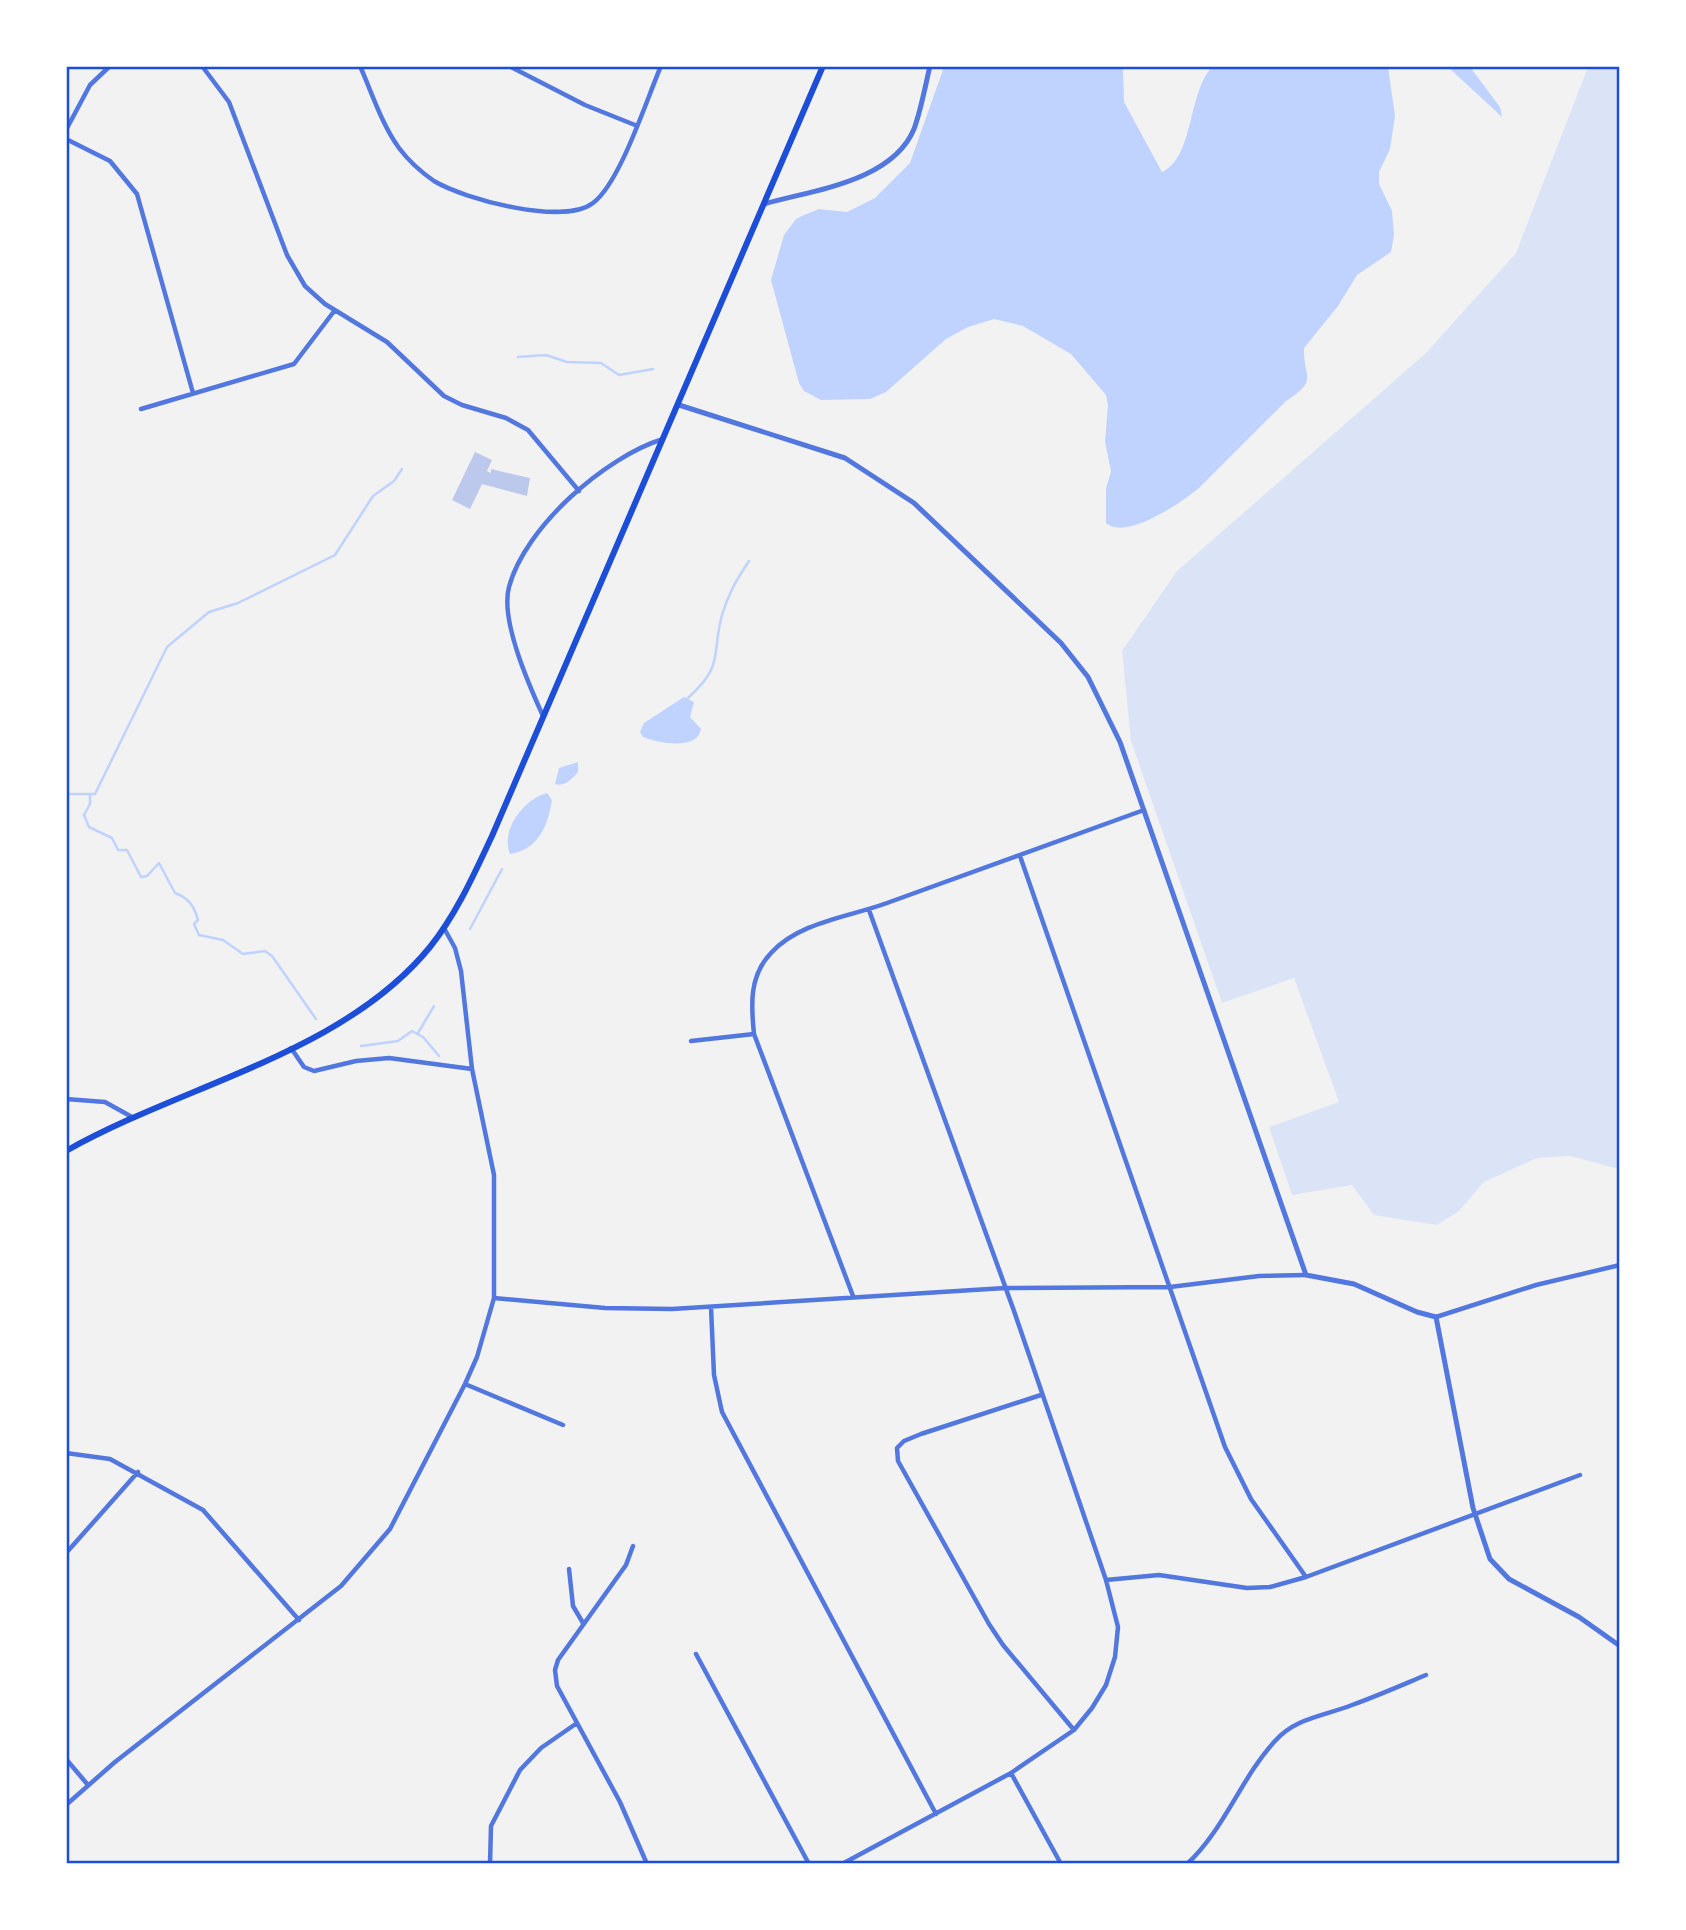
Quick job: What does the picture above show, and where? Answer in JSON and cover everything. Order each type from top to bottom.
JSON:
[{"type":"main road","points":[[66,1151],[132,1117],[330,1030],[379,997],[415,963],[444,928],[468,887],[544,716],[823,66]]},
{"type":"street","points":[[66,130],[90,85],[110,66]]},
{"type":"street","points":[[202,66],[219,85],[236,116],[295,273],[314,295],[387,342],[444,396],[462,405],[506,418],[528,430],[579,491]]},
{"type":"street","points":[[360,66],[398,147],[416,167],[435,181],[454,190],[528,210],[565,212],[591,205],[607,189],[619,170],[661,66]]},
{"type":"street","points":[[509,66],[585,105],[635,125]]},
{"type":"street","points":[[764,204],[867,174],[892,159],[913,131],[930,66]]},
{"type":"street","points":[[66,139],[110,161],[137,194],[194,393]]},
{"type":"street","points":[[141,409],[294,364],[335,310]]},
{"type":"street","points":[[679,405],[845,458],[914,503],[1061,643],[1088,677],[1120,742],[1306,1275]]},
{"type":"street","points":[[544,716],[518,650],[509,612],[508,588],[526,549],[546,523],[579,491],[632,450],[663,439]]},
{"type":"street","points":[[853,1296],[754,1034],[753,987],[768,956],[797,932],[869,910],[1144,810]]},
{"type":"street","points":[[1020,856],[1235,1472],[1306,1577]]},
{"type":"street","points":[[842,1864],[1011,1773],[1074,1730],[1099,1696],[1115,1657],[1118,1628],[1106,1580],[1006,1288],[869,910]]},
{"type":"street","points":[[66,1805],[341,1586],[390,1529],[465,1384],[480,1347],[494,1298],[494,1175],[472,1069],[461,971],[455,948],[444,928]]},
{"type":"street","points":[[691,1041],[754,1034]]},
{"type":"street","points":[[292,1048],[304,1067],[314,1071],[356,1061],[390,1058],[472,1069]]},
{"type":"street","points":[[66,1099],[105,1102],[132,1117]]},
{"type":"street","points":[[494,1298],[634,1309],[711,1307],[1006,1288],[1170,1287],[1259,1276],[1306,1275],[1354,1284],[1417,1312],[1436,1317],[1536,1285],[1619,1265]]},
{"type":"street","points":[[711,1307],[714,1375],[722,1412],[936,1814]]},
{"type":"street","points":[[1436,1317],[1475,1516],[1487,1555],[1499,1572],[1579,1618],[1619,1646]]},
{"type":"street","points":[[465,1384],[563,1425]]},
{"type":"street","points":[[1041,1395],[904,1441],[897,1448],[898,1461],[989,1624],[1003,1645],[1074,1730]]},
{"type":"street","points":[[66,1453],[110,1459],[203,1510],[299,1620]]},
{"type":"street","points":[[67,1552],[138,1472]]},
{"type":"street","points":[[1106,1580],[1158,1575],[1248,1588],[1270,1587],[1306,1577],[1475,1516],[1580,1475]]},
{"type":"street","points":[[633,1546],[626,1565],[583,1623],[555,1670],[557,1686],[620,1802],[648,1864]]},
{"type":"street","points":[[569,1569],[573,1606],[583,1623]]},
{"type":"street","points":[[696,1654],[809,1864]]},
{"type":"street","points":[[1187,1864],[1204,1844],[1267,1751],[1283,1733],[1307,1719],[1348,1707],[1426,1675]]},
{"type":"street","points":[[490,1864],[491,1826],[520,1770],[541,1748],[577,1723]]},
{"type":"street","points":[[66,1759],[88,1785]]},
{"type":"street","points":[[1011,1773],[1060,1864]]},
{"type":"shaded area","points":[[1588,67],[1619,67],[1619,1169],[1570,1156],[1537,1158],[1484,1182],[1459,1211],[1437,1225],[1374,1215],[1352,1185],[1292,1195],[1269,1127],[1339,1102],[1294,978],[1222,1003],[1131,741],[1122,651],[1177,571],[1425,354],[1516,253]]},
{"type":"water","points":[[944,67],[1123,67],[1124,102],[1162,172],[1180,153],[1204,78],[1212,67],[1388,67],[1395,116],[1390,149],[1379,172],[1379,184],[1392,211],[1394,235],[1391,252],[1357,275],[1338,306],[1304,348],[1307,378],[1303,388],[1285,402],[1199,488],[1154,518],[1127,527],[1115,527],[1106,523],[1106,489],[1111,471],[1105,442],[1108,405],[1106,395],[1071,354],[1023,326],[994,319],[968,327],[946,339],[886,392],[870,399],[821,400],[804,391],[799,383],[771,280],[784,235],[796,219],[804,215],[819,209],[847,212],[875,198],[910,163]]},
{"type":"water","points":[[1448,67],[1470,67],[1500,107],[1502,117]]},
{"type":"water","points":[[684,697],[694,702],[690,717],[701,729],[698,736],[677,744],[643,737],[640,732],[644,723]]},
{"type":"water","points":[[578,762],[578,772],[573,777],[565,783],[555,784],[559,768]]},
{"type":"water","points":[[547,793],[552,800],[548,819],[540,835],[528,848],[510,854],[508,835],[516,817],[530,802]]},
{"type":"building","points":[[475,452],[492,460],[487,471],[491,473],[491,469],[530,478],[527,496],[482,484],[470,509],[452,500]]},
{"type":"waterway","points":[[518,357],[546,355],[567,362],[601,363],[619,375],[653,369]]},
{"type":"waterway","points":[[66,794],[95,794],[167,647],[209,612],[238,603],[335,555],[373,496],[394,481],[402,469]]},
{"type":"waterway","points":[[688,698],[712,668],[724,607],[749,561]]},
{"type":"waterway","points":[[90,795],[90,804],[84,815],[89,827],[112,838],[118,850],[127,850],[141,877],[147,876],[159,863],[175,893],[184,897],[193,907],[198,920],[194,924],[199,935],[223,940],[243,954],[265,951],[272,956],[316,1019]]},
{"type":"waterway","points":[[470,929],[502,869]]},
{"type":"waterway","points":[[418,1033],[434,1006]]},
{"type":"waterway","points":[[361,1046],[398,1041],[412,1031],[423,1037],[439,1056]]}]
